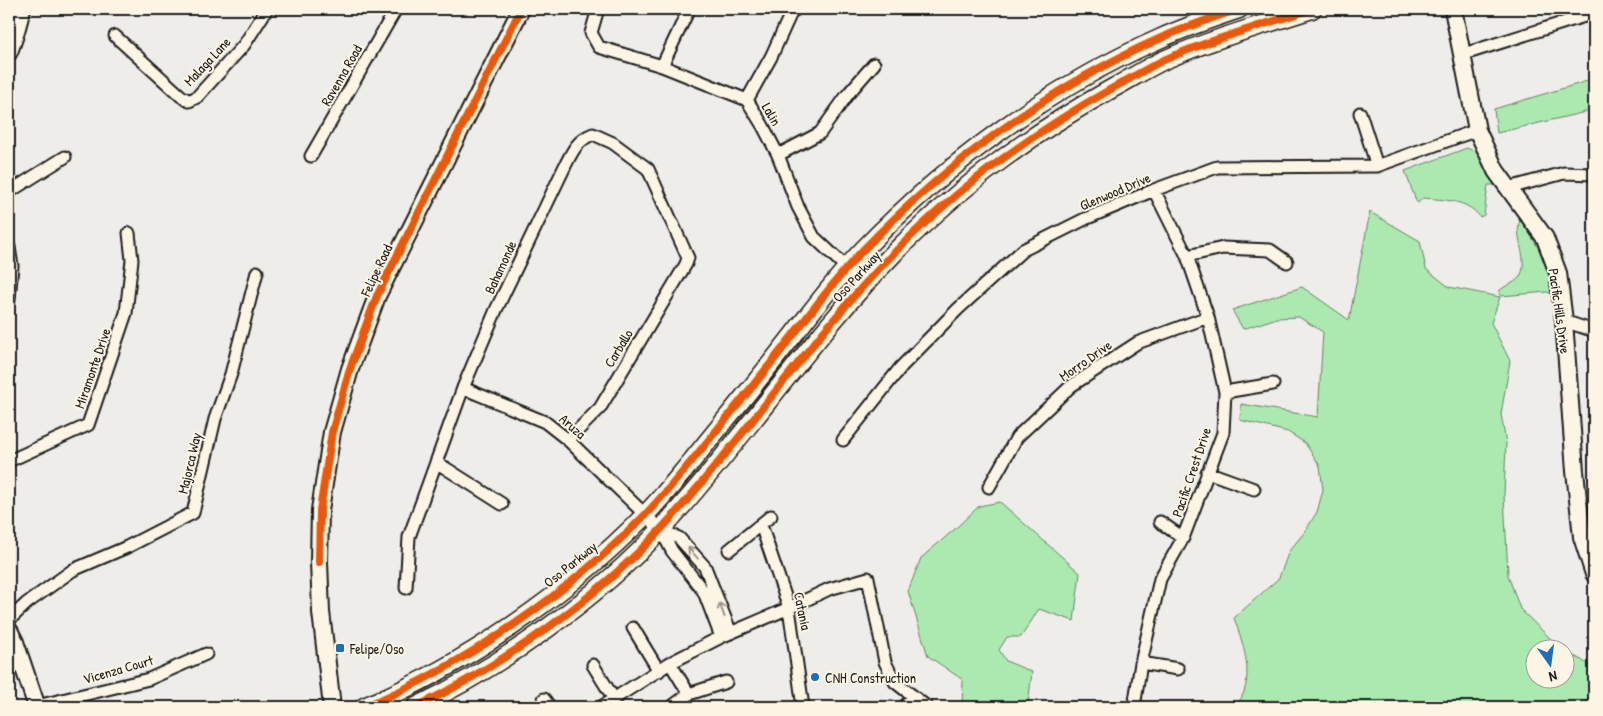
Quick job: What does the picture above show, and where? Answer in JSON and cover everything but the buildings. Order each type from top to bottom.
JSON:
[{"type":"main road","points":[[9,52],[16,35],[22,9]]},
{"type":"main road","name":"Felipe Road","points":[[332,707],[321,612],[319,562],[320,510],[332,432],[350,369],[377,296],[521,9]]},
{"type":"main road","name":"Oso Parkway","points":[[364,707],[450,664],[526,616],[595,561],[645,515],[707,443],[847,268],[920,195],[993,136],[1026,112],[1132,51],[1181,29],[1239,9]]},
{"type":"main road","name":"Oso Parkway","points":[[416,707],[466,681],[572,609],[661,530],[706,479],[812,344],[894,253],[953,198],[1048,126],[1161,61],[1312,9]]},
{"type":"main road","name":"Pacific Hills Drive","points":[[1453,9],[1477,130],[1496,171],[1545,238],[1558,273],[1564,321],[1582,537],[1594,574]]},
{"type":"main road","points":[[9,630],[15,642],[37,707]]},
{"type":"street","name":"Malaga Lane","points":[[115,36],[181,96],[189,100],[197,97],[244,44],[267,9]]},
{"type":"street","name":"Ravenna Road","points":[[312,156],[396,9]]},
{"type":"street","name":"Lalin","points":[[598,9],[592,33],[599,47],[662,66],[747,100],[778,155],[798,207],[814,237],[865,285]]},
{"type":"street","points":[[662,66],[689,9]]},
{"type":"street","points":[[747,100],[771,57],[792,13],[796,9]]},
{"type":"street","points":[[1461,55],[1594,13]]},
{"type":"street","points":[[778,155],[820,133],[848,94],[874,64]]},
{"type":"street","points":[[1360,113],[1377,166]]},
{"type":"street","name":"Glenwood Drive","points":[[843,440],[901,368],[958,309],[1023,250],[1085,219],[1154,190],[1217,167],[1377,166],[1477,130]]},
{"type":"street","name":"Bahamonde","points":[[406,588],[409,537],[463,388],[496,310],[528,242],[565,166],[577,144],[583,138],[593,134],[613,143],[648,170],[686,251],[688,258],[686,264]]},
{"type":"street","points":[[9,192],[65,158]]},
{"type":"street","points":[[1509,188],[1564,173],[1594,174]]},
{"type":"street","name":"Pacific Crest Drive","points":[[1134,707],[1141,662],[1160,579],[1184,538],[1222,433],[1226,392],[1208,317],[1187,256],[1154,190]]},
{"type":"street","name":"Miramonte Drive","points":[[9,461],[88,425],[126,314],[132,260],[129,233]]},
{"type":"street","points":[[9,247],[11,266],[9,300]]},
{"type":"street","points":[[1187,256],[1223,248],[1270,250],[1288,262]]},
{"type":"street","name":"Carballo","points":[[568,440],[600,408],[686,264]]},
{"type":"street","name":"Majorca Way","points":[[9,620],[28,603],[73,570],[128,547],[193,513],[215,419],[231,374],[257,272]]},
{"type":"street","name":"Morro Drive","points":[[989,487],[1017,437],[1072,386],[1137,343],[1208,317]]},
{"type":"street","points":[[1564,321],[1594,331]]},
{"type":"street","points":[[1226,392],[1274,384]]},
{"type":"street","name":"Aruza","points":[[463,388],[545,422],[568,440],[661,530]]},
{"type":"street","points":[[436,462],[502,504]]},
{"type":"street","points":[[1207,472],[1254,489]]},
{"type":"street","points":[[729,550],[771,516]]},
{"type":"street","points":[[1160,522],[1184,538]]},
{"type":"street","name":"Catania","points":[[762,524],[789,608],[803,707]]},
{"type":"street","points":[[661,530],[679,538],[704,567],[710,578],[726,635]]},
{"type":"street","points":[[661,530],[672,551],[699,584],[726,635]]},
{"type":"street","points":[[699,584],[710,578]]},
{"type":"street","points":[[593,665],[609,704],[670,663],[726,635],[829,589],[870,579],[885,662],[895,682],[927,707]]},
{"type":"street","points":[[633,628],[659,670]]},
{"type":"street","name":"Vicenza Court","points":[[37,707],[149,679],[206,654]]},
{"type":"street","points":[[1141,662],[1178,669]]},
{"type":"street","points":[[670,663],[689,694]]},
{"type":"street","points":[[674,705],[689,694],[726,682]]},
{"type":"street","points":[[904,707],[913,697]]},
{"type":"green space","points":[[1594,79],[1594,110],[1497,133],[1494,109]]},
{"type":"green space","points":[[1467,148],[1478,153],[1501,192],[1494,185],[1488,185],[1484,215],[1480,217],[1475,211],[1462,204],[1446,200],[1423,198],[1418,203],[1405,171]]},
{"type":"green space","points":[[1370,212],[1420,241],[1426,269],[1449,287],[1500,297],[1491,323],[1510,361],[1501,414],[1506,443],[1504,495],[1508,575],[1520,609],[1550,638],[1526,638],[1526,688],[1576,688],[1576,657],[1590,667],[1594,696],[1578,707],[1235,707],[1242,697],[1247,675],[1245,652],[1234,618],[1279,578],[1289,551],[1304,533],[1317,512],[1323,490],[1320,466],[1305,443],[1288,432],[1240,420],[1241,404],[1318,417],[1323,332],[1299,317],[1277,318],[1243,329],[1232,310],[1302,287],[1349,320]]},
{"type":"green space","points":[[1520,220],[1541,254],[1549,273],[1553,294],[1547,292],[1501,296],[1499,291],[1517,280],[1522,271],[1523,257],[1518,227]]},
{"type":"green space","points":[[1000,502],[1080,573],[1074,621],[1039,609],[1021,637],[1007,637],[999,650],[1006,661],[1032,672],[1028,704],[1033,707],[962,707],[963,680],[928,656],[908,591],[921,558],[979,506]]},
{"type":"cycle path","points":[[319,562],[320,510],[332,432],[350,369],[377,296],[521,9]]},
{"type":"cycle path","points":[[364,707],[439,671],[514,625],[583,572],[615,544],[645,515],[677,479],[827,291],[863,250],[929,187],[964,158],[1001,130],[1078,80],[1159,39],[1239,9]]},
{"type":"cycle path","points":[[416,707],[482,671],[548,628],[610,579],[638,553],[693,493],[835,318],[865,284],[920,227],[972,183],[1026,142],[1055,123],[1158,63],[1219,39],[1312,9]]},
{"type":"place","name":"Felipe/Oso","points":[[340,648]]},
{"type":"place","name":"CNH Construction","points":[[815,677]]}]
